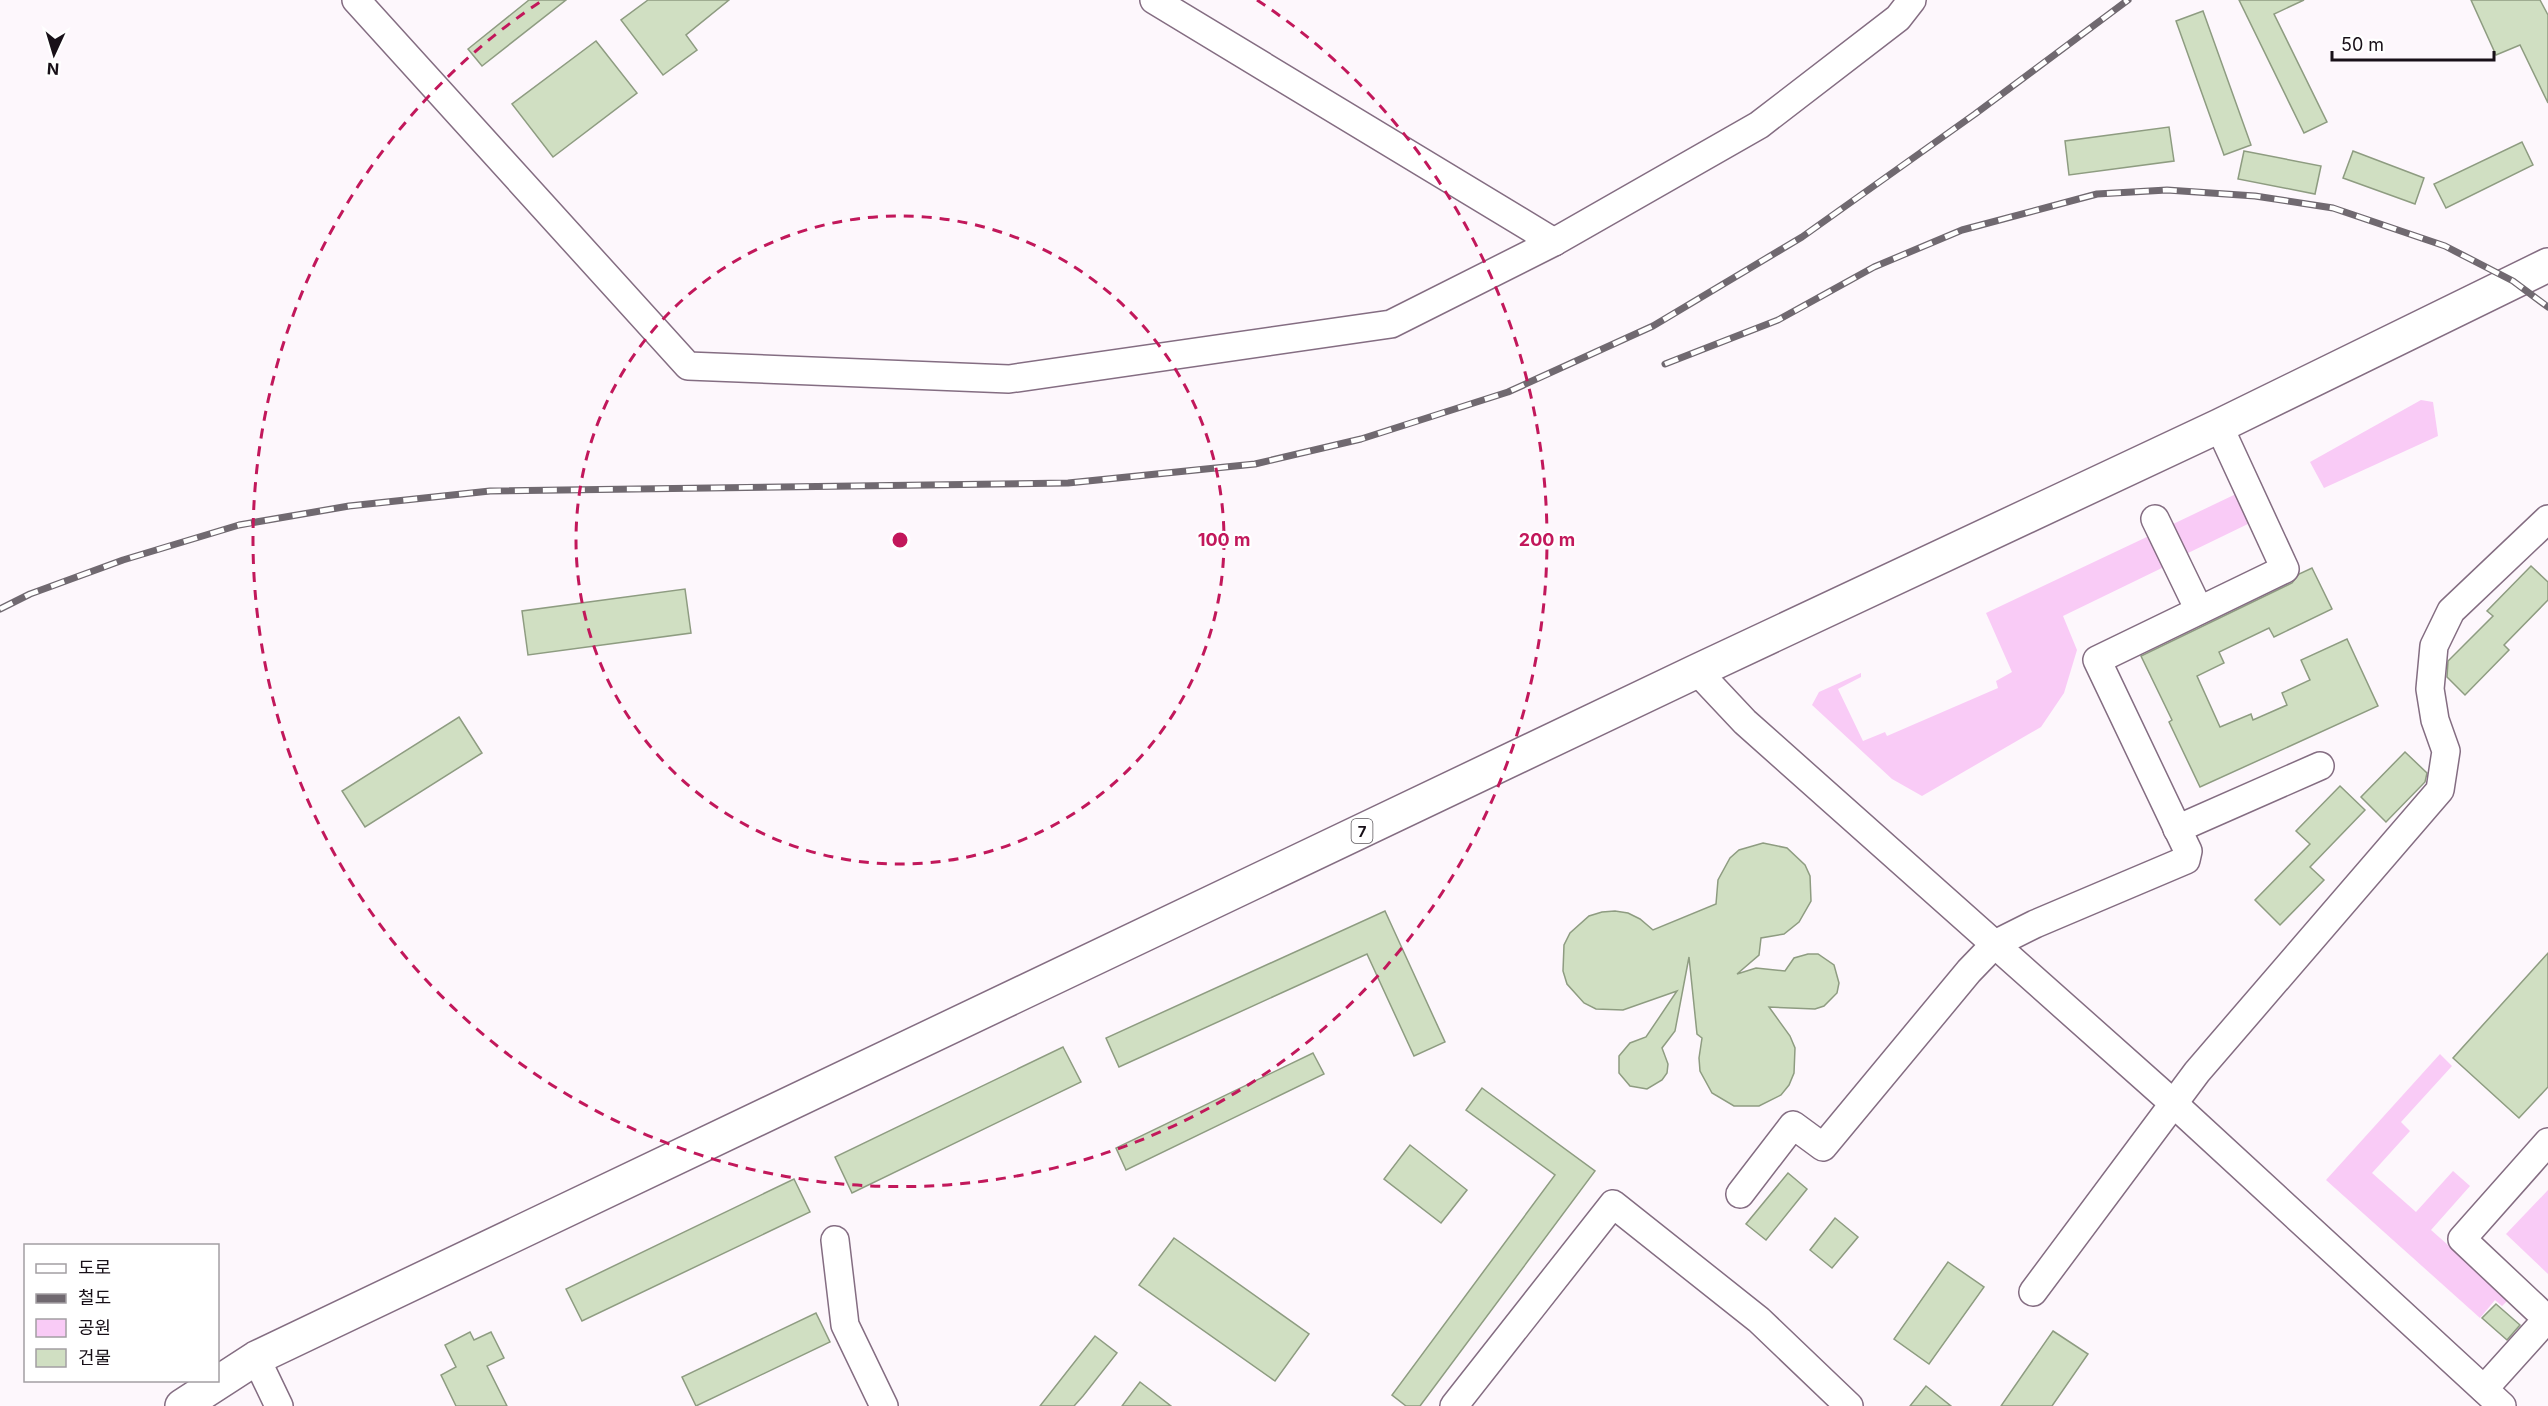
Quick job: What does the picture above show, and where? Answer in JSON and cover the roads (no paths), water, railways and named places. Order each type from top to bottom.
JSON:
[{"type":"highway","name":"7","points":[[182,1406],[256,1358],[1697,671],[2219,426],[2445,313],[2548,265]]},
{"type":"street","points":[[1154,0],[1554,243]]},
{"type":"street","points":[[370,4],[688,366],[1009,379],[1391,324],[1554,243],[1759,125],[1898,18],[1912,0]]},
{"type":"street","points":[[1740,1194],[1793,1125],[1822,1147],[1995,944],[2035,924],[2186,860],[2188,851],[2097,660],[2285,569],[2219,426]]},
{"type":"street","points":[[2155,519],[2199,610]]},
{"type":"street","points":[[2033,1292],[2197,1072],[2440,790],[2446,751],[2435,720],[2430,689],[2434,646],[2451,611],[2548,519]]},
{"type":"street","points":[[1697,671],[1745,722],[2174,1103],[2493,1397],[2547,1319],[2462,1239],[2548,1142]]},
{"type":"street","points":[[2177,828],[2320,766]]},
{"type":"street","points":[[1454,1406],[1612,1204],[1760,1320],[1850,1406]]},
{"type":"street","points":[[835,1240],[845,1325],[884,1406]]},
{"type":"street","points":[[256,1358],[279,1406]]},
{"type":"railway","points":[[0,609],[30,594],[123,560],[239,525],[349,506],[490,491],[1068,483],[1255,464],[1361,439],[1508,392],[1653,326],[1802,237],[1975,114],[2128,0]]},
{"type":"railway","points":[[1665,364],[1778,320],[1874,267],[1962,230],[2097,194],[2167,190],[2255,196],[2333,208],[2445,246],[2513,281],[2548,307]]}]
